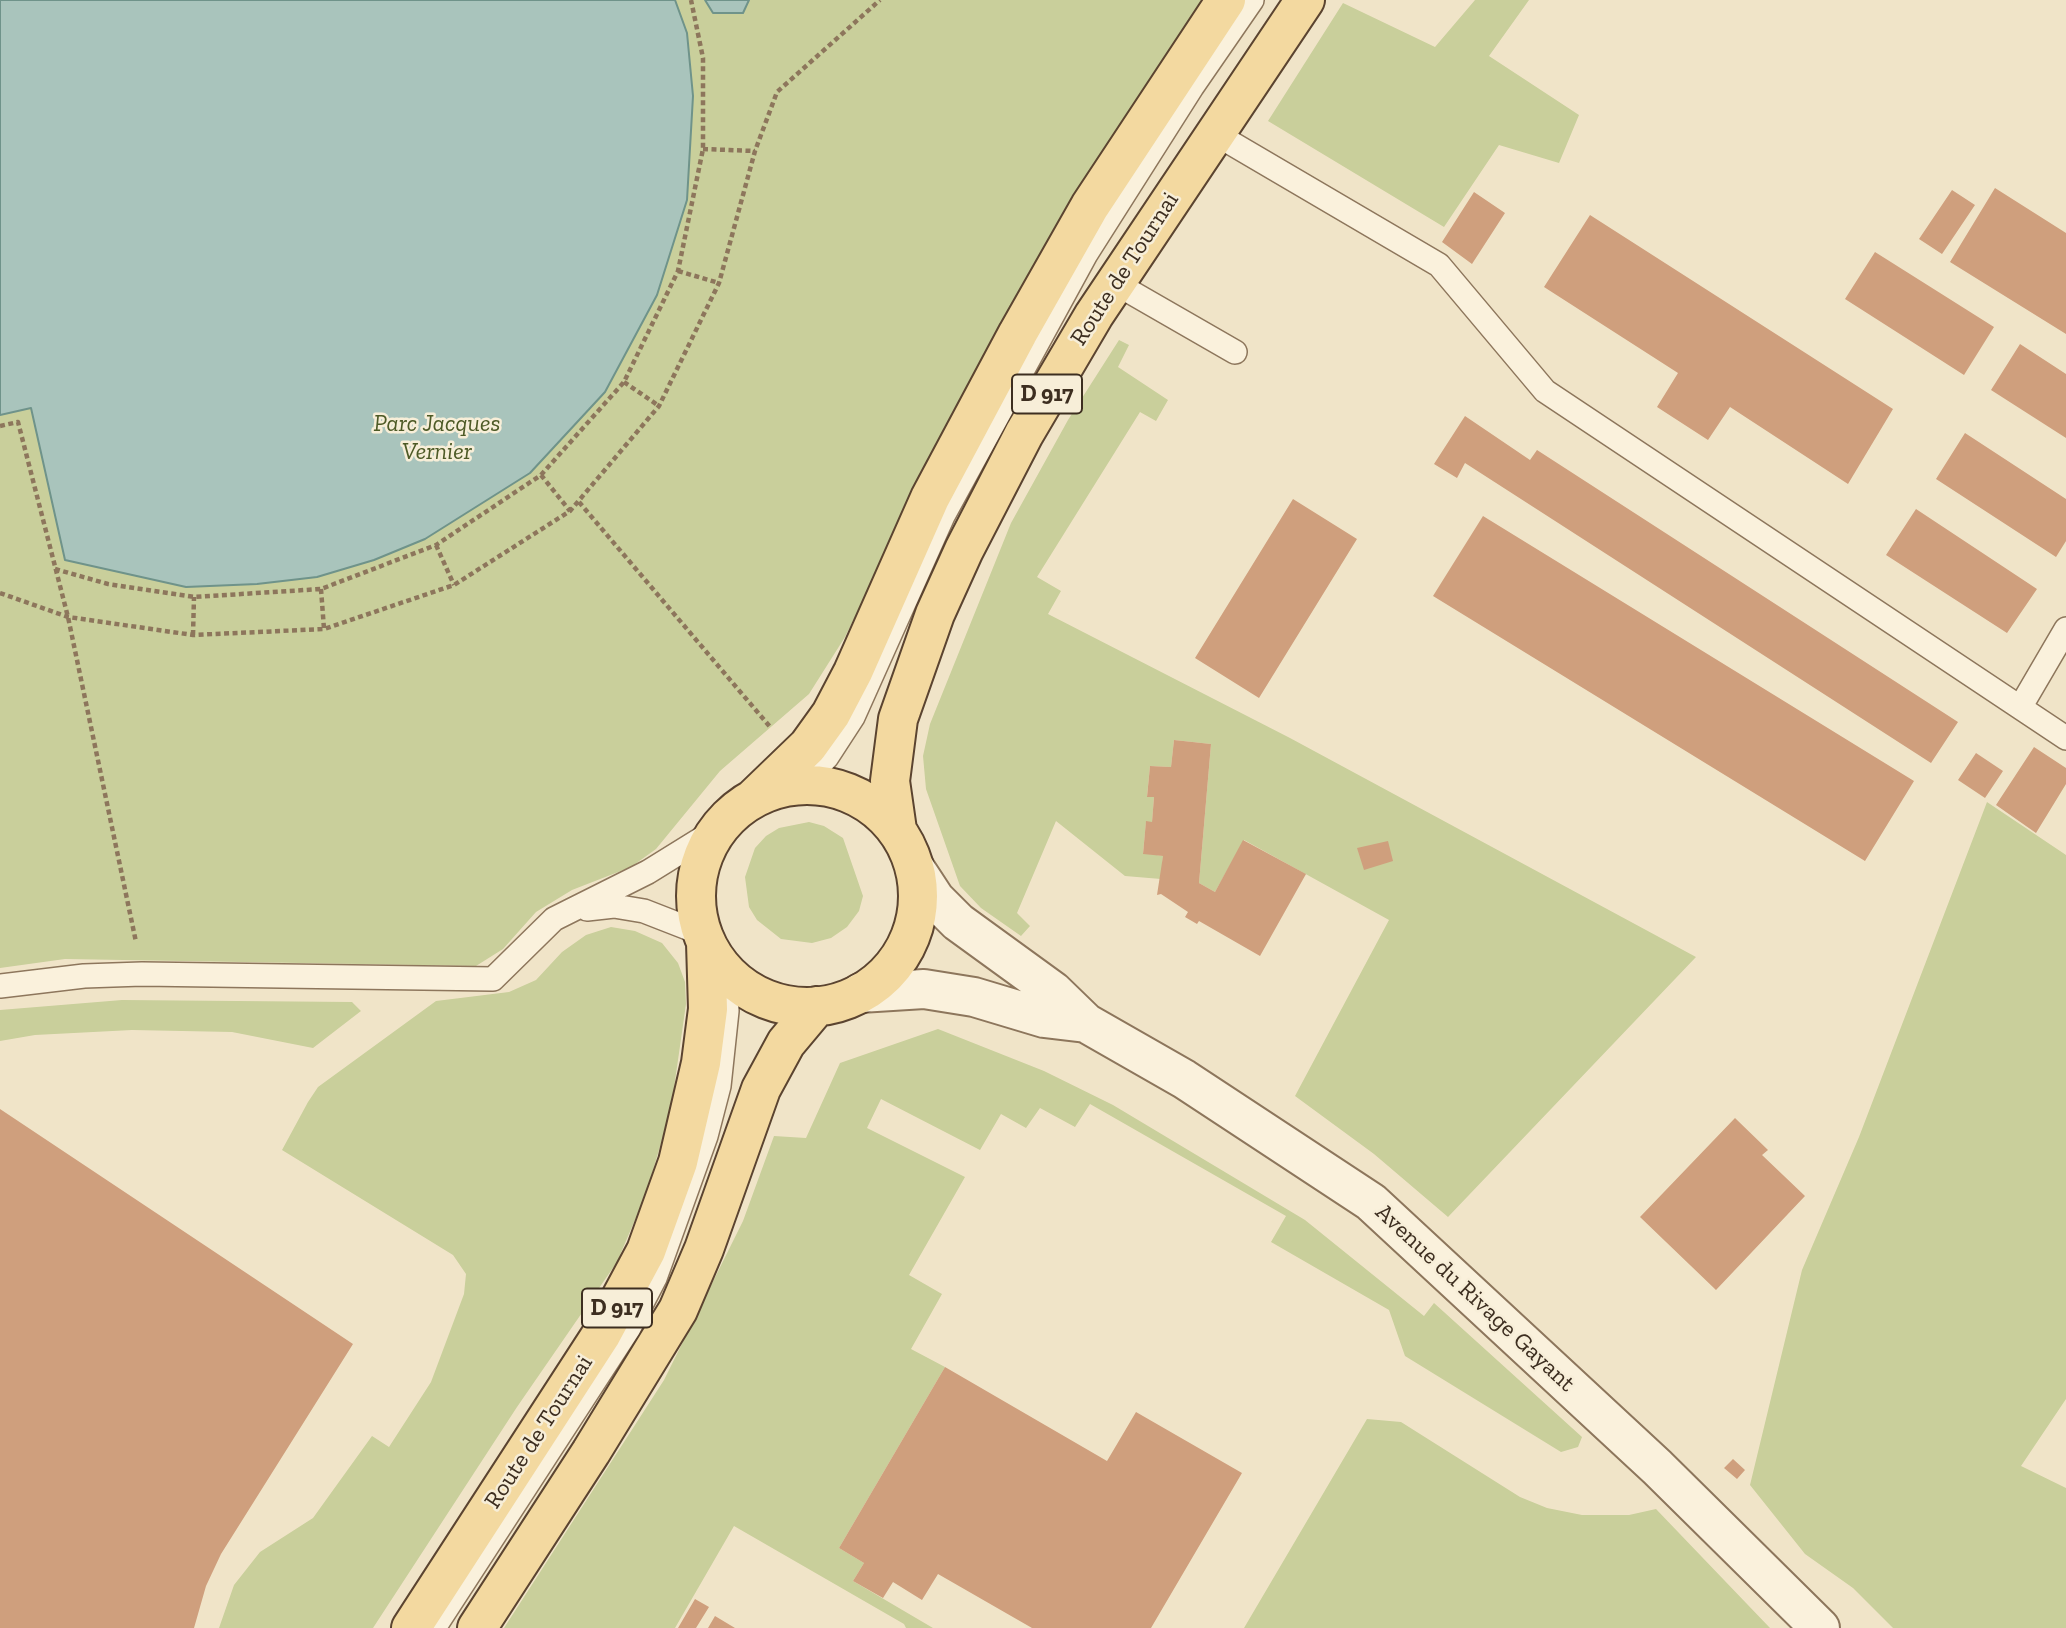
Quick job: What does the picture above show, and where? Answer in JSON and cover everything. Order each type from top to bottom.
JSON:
[{"type":"main road","name":"D 917","points":[[753,799],[797,757],[831,714],[853,672],[930,498],[1025,321],[1090,206],[1226,0]]},
{"type":"main road","name":"Route de Tournai","points":[[897,830],[890,781],[894,738],[935,614],[964,550],[1024,434],[1115,283],[1304,0]]},
{"type":"main road","points":[[800,785],[828,786],[855,796],[878,810],[897,830],[916,870],[919,899],[909,941],[894,966],[860,993],[817,1006],[788,1005],[760,996],[711,949],[697,906],[698,879],[705,852],[719,828],[753,799],[776,789],[800,785]]},
{"type":"main road","name":"Route de Tournai","points":[[411,1628],[601,1335],[646,1251],[668,1194],[701,1063],[708,1009],[711,949]]},
{"type":"main road","name":"D 917","points":[[477,1628],[592,1452],[678,1310],[704,1250],[761,1089],[786,1043],[817,1006]]},
{"type":"street","name":"Avenue du Rivage Gayant","points":[[916,870],[926,889],[951,916],[1053,991],[1086,1023],[1184,1079],[1371,1202],[1657,1467],[1821,1628]]},
{"type":"street","name":"Avenue du Rivage Gayant","points":[[860,993],[924,989],[974,997],[1044,1018],[1086,1023]]},
{"type":"lane","points":[[800,785],[827,757],[853,717],[943,516],[1086,254],[1192,87],[1252,0]]},
{"type":"lane","points":[[1214,133],[1439,265],[1545,391],[2066,738]]},
{"type":"lane","points":[[1115,283],[1236,352]]},
{"type":"lane","points":[[2021,706],[2066,629]]},
{"type":"lane","points":[[0,986],[84,976],[142,974],[493,979],[515,961],[540,931],[566,912],[648,872],[719,828]]},
{"type":"lane","points":[[434,1628],[629,1328],[655,1278],[706,1136],[719,1086],[727,1011],[711,949],[629,908],[600,907],[566,912]]},
{"type":"path","points":[[55,569],[108,583],[194,597],[321,589],[436,545],[541,475],[624,382],[678,271],[703,149],[703,58],[691,0]]},
{"type":"path","points":[[0,593],[68,617],[193,635],[324,629],[454,585],[570,510],[659,405],[719,283],[755,151],[777,92],[880,0]]},
{"type":"path","points":[[703,149],[755,151]]},
{"type":"path","points":[[678,271],[719,283]]},
{"type":"path","points":[[624,382],[659,405]]},
{"type":"path","points":[[0,426],[18,422],[68,617],[142,974]]},
{"type":"path","points":[[541,475],[570,510]]},
{"type":"path","points":[[579,502],[776,733]]},
{"type":"path","points":[[436,545],[454,585]]},
{"type":"path","points":[[321,589],[324,629]]},
{"type":"path","points":[[193,635],[194,597]]},
{"type":"green space","name":"Parc Jacques Vernier","points":[[0,0],[1205,0],[1065,215],[967,388],[845,637],[809,694],[720,771],[656,849],[631,867],[572,890],[536,912],[503,949],[476,966],[65,959],[0,968]]},
{"type":"green space","points":[[1475,0],[1529,0],[1489,56],[1579,115],[1559,163],[1499,145],[1444,227],[1268,121],[1343,3],[1435,47]]},
{"type":"green space","points":[[1119,340],[1129,345],[1118,367],[1168,400],[1156,421],[1140,412],[1037,577],[1061,591],[1048,614],[1290,738],[1696,957],[1448,1217],[1374,1154],[1295,1096],[1389,920],[1244,840],[1215,892],[1199,883],[1211,744],[1174,740],[1171,767],[1150,766],[1147,796],[1154,797],[1152,822],[1146,822],[1143,853],[1163,856],[1161,879],[1125,876],[1056,821],[1017,913],[1030,926],[1021,936],[981,908],[960,886],[926,789],[923,756],[930,724],[1011,523],[1068,420]]},
{"type":"green space","points":[[1987,802],[2066,855],[2066,1399],[2021,1466],[2066,1488],[2066,1628],[1893,1628],[1853,1588],[1805,1554],[1750,1485],[1802,1270],[1859,1137]]},
{"type":"green space","points":[[809,822],[824,826],[843,838],[863,896],[859,911],[847,927],[831,938],[812,943],[781,939],[757,920],[749,907],[745,877],[755,848],[766,836],[779,828]]},
{"type":"green space","points":[[611,927],[635,931],[662,943],[678,963],[685,982],[686,1004],[671,1109],[646,1194],[617,1262],[517,1407],[373,1628],[219,1628],[234,1585],[260,1552],[313,1518],[372,1436],[389,1447],[431,1382],[464,1294],[466,1274],[453,1255],[282,1150],[308,1102],[318,1087],[436,1001],[509,992],[536,980],[562,952],[586,935]]},
{"type":"green space","points":[[122,1000],[352,1002],[361,1011],[313,1048],[232,1032],[132,1030],[35,1035],[0,1041],[0,1010]]},
{"type":"green space","points":[[938,1029],[1044,1071],[1113,1105],[1305,1220],[1424,1316],[1434,1303],[1582,1437],[1578,1447],[1561,1452],[1405,1356],[1389,1310],[1271,1242],[1286,1216],[1090,1104],[1075,1127],[1040,1108],[1026,1128],[1001,1114],[980,1150],[881,1099],[867,1128],[965,1177],[909,1275],[942,1294],[911,1349],[945,1367],[839,1548],[864,1563],[853,1581],[933,1628],[906,1628],[904,1624],[734,1526],[675,1628],[504,1628],[664,1380],[743,1221],[774,1136],[806,1138],[840,1063]]},
{"type":"green space","points":[[1367,1419],[1401,1422],[1520,1497],[1547,1508],[1582,1515],[1629,1515],[1656,1509],[1770,1628],[1244,1628]]},
{"type":"water","points":[[0,0],[675,0],[687,33],[693,96],[687,200],[657,295],[605,392],[530,473],[425,539],[374,560],[317,577],[257,584],[186,587],[65,560],[31,408],[0,415]]},
{"type":"water","points":[[705,0],[749,0],[743,13],[713,13]]},
{"type":"building","points":[[1995,188],[2066,233],[2066,334],[1950,262]]},
{"type":"building","points":[[1952,190],[1975,205],[1942,254],[1919,239]]},
{"type":"building","points":[[1474,192],[1505,213],[1472,264],[1442,242]]},
{"type":"building","points":[[1590,215],[1893,409],[1848,484],[1730,407],[1708,440],[1657,407],[1678,373],[1544,287]]},
{"type":"building","points":[[1875,252],[1994,327],[1964,375],[1845,299]]},
{"type":"building","points":[[2020,344],[2066,374],[2066,438],[1991,390]]},
{"type":"building","points":[[1465,416],[1530,460],[1537,450],[1958,722],[1931,763],[1465,463],[1457,478],[1434,464]]},
{"type":"building","points":[[1965,433],[2066,499],[2066,541],[2056,557],[1936,479]]},
{"type":"building","points":[[1293,499],[1357,539],[1259,698],[1195,658]]},
{"type":"building","points":[[1916,509],[2037,589],[2007,633],[1886,555]]},
{"type":"building","points":[[1483,516],[1914,781],[1865,861],[1433,596]]},
{"type":"building","points":[[1174,740],[1211,744],[1199,883],[1215,892],[1243,840],[1306,874],[1260,956],[1199,921],[1197,924],[1185,917],[1188,912],[1161,894],[1157,895],[1163,856],[1143,854],[1146,821],[1152,822],[1154,797],[1147,797],[1150,766],[1171,767]]},
{"type":"building","points":[[2034,747],[2066,768],[2066,784],[2036,833],[1996,805]]},
{"type":"building","points":[[1976,753],[2003,771],[1985,798],[1958,780]]},
{"type":"building","points":[[1388,841],[1393,861],[1364,870],[1357,848]]},
{"type":"building","points":[[0,1109],[353,1344],[221,1554],[206,1586],[194,1628],[0,1628]]},
{"type":"building","points":[[1735,1118],[1768,1150],[1762,1155],[1805,1196],[1716,1290],[1640,1217]]},
{"type":"building","points":[[945,1367],[1107,1461],[1136,1412],[1242,1473],[1151,1628],[1032,1628],[938,1574],[922,1600],[893,1582],[883,1598],[853,1581],[864,1563],[839,1548]]},
{"type":"building","points":[[1733,1459],[1745,1470],[1737,1479],[1724,1468]]},
{"type":"building","points":[[695,1599],[709,1607],[696,1628],[678,1628]]},
{"type":"building","points":[[715,1616],[735,1628],[708,1628]]}]
